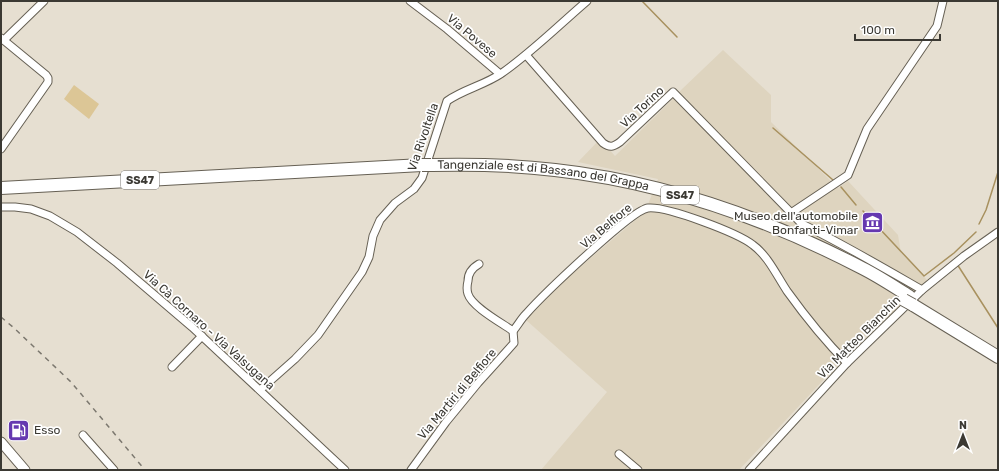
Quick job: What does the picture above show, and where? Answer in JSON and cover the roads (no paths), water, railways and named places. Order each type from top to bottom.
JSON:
[{"type":"highway","name":"Tangenziale est di Bassano del Grappa","points":[[1,188],[425,169],[479,164],[556,170],[617,180],[682,195],[748,216],[791,234],[863,268],[998,351]]},
{"type":"highway","name":"Tangenziale est di Bassano del Grappa","points":[[1,194],[223,179]]},
{"type":"highway","name":"Tangenziale est di Bassano del Grappa","points":[[913,298],[998,357]]},
{"type":"main road","points":[[1,442],[25,470]]},
{"type":"street","points":[[1,149],[48,82],[46,75],[2,39],[44,1]]},
{"type":"street","name":"Via Povese","points":[[410,1],[447,29],[500,74]]},
{"type":"street","name":"Via Rivoltella","points":[[260,390],[295,359],[318,335],[362,272],[369,257],[373,236],[380,220],[395,203],[414,189],[422,178],[447,101],[456,94],[500,74],[526,55],[587,1]]},
{"type":"street","points":[[791,213],[848,175],[867,129],[937,26],[943,1]]},
{"type":"street","name":"Via Torino","points":[[526,55],[603,143],[608,146],[613,147],[620,142],[673,92],[802,224],[829,236],[891,271],[913,298]]},
{"type":"street","name":"Via Cà Cornaro - Via Valsugana","points":[[1,207],[30,209],[50,216],[77,232],[117,263],[202,336],[345,470]]},
{"type":"street","name":"Via Belfiore","points":[[514,331],[525,315],[547,291],[605,239],[637,212],[647,208],[659,208],[718,228],[740,237],[754,245],[765,258],[804,315],[830,346],[847,363]]},
{"type":"street","name":"Via Matteo Bianchin","points":[[748,470],[847,363],[913,298],[964,256],[998,232]]},
{"type":"street","points":[[479,264],[469,273],[468,293],[472,301],[480,309],[514,331]]},
{"type":"street","name":"Via Martiri di Belfiore","points":[[411,470],[446,422],[478,383],[514,344],[514,331]]},
{"type":"street","points":[[172,367],[202,336]]},
{"type":"street","points":[[83,435],[114,470]]},
{"type":"street","points":[[619,454],[638,470]]},
{"type":"waterway","points":[[642,1],[677,37]]},
{"type":"waterway","points":[[773,128],[833,180]]},
{"type":"waterway","points":[[979,224],[986,210],[998,172]]},
{"type":"waterway","points":[[841,187],[856,205]]},
{"type":"waterway","points":[[863,211],[924,276],[954,253],[976,232]]},
{"type":"waterway","points":[[957,264],[998,328]]},
{"type":"railway","points":[[1,317],[71,382],[145,470]]},
{"type":"place","name":"Museo dell'automobile Bonfanti-Vimar","points":[[873,223]]},
{"type":"place","name":"Esso","points":[[19,430]]}]
